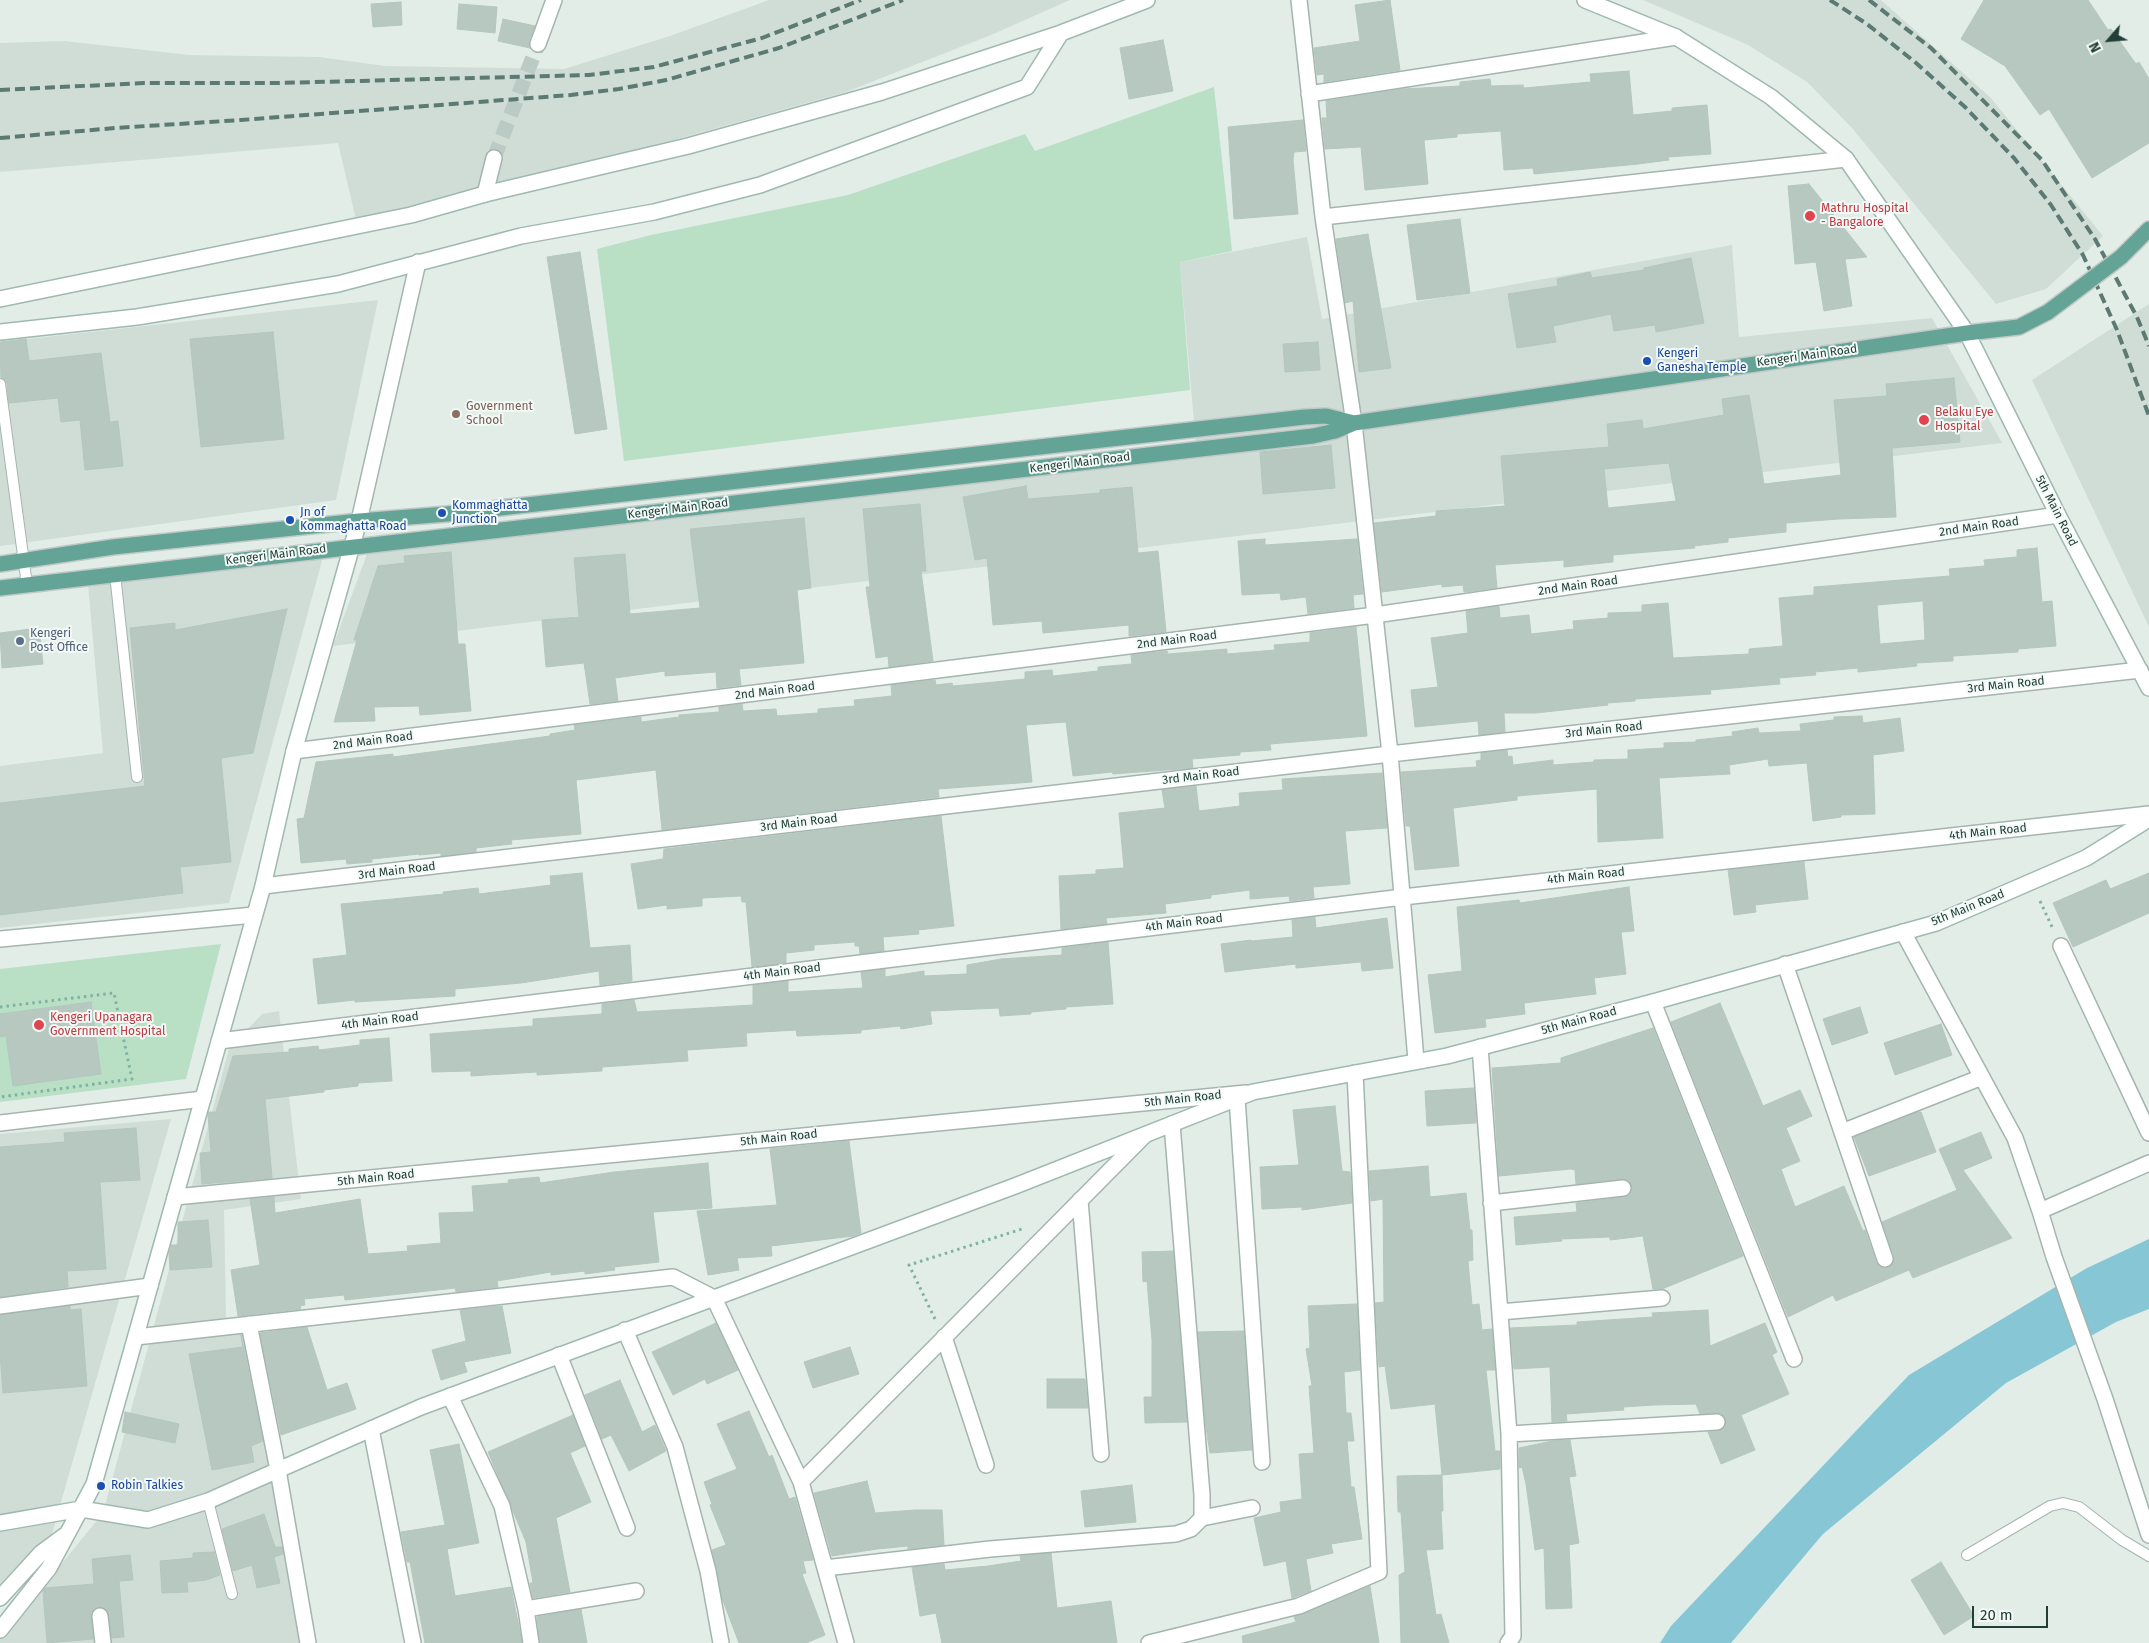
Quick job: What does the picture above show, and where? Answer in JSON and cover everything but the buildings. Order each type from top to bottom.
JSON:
[{"type":"main road","name":"Kengeri Main Road","points":[[0,588],[1314,436],[1335,431],[1354,423],[2019,327],[2048,312],[2121,257],[2147,232]]},
{"type":"main road","name":"Kengeri Main Road","points":[[0,564],[113,547],[359,521],[448,514],[1305,417],[1326,416],[1354,423]]},
{"type":"street","points":[[538,44],[554,0]]},
{"type":"street","points":[[0,299],[411,215],[485,194],[688,146],[882,92],[1062,33],[1147,0]]},
{"type":"street","points":[[1299,0],[1323,218],[1354,423],[1390,754],[1416,1060]]},
{"type":"street","name":"5th Main Road","points":[[1585,0],[1676,36],[1771,97],[1846,158],[1967,333],[2058,515],[2149,688]]},
{"type":"street","points":[[0,332],[137,317],[338,284],[521,236],[654,212],[760,185],[1026,87],[1062,33]]},
{"type":"street","points":[[1309,94],[1676,36]]},
{"type":"street","points":[[485,194],[494,158]]},
{"type":"street","points":[[1323,218],[1846,158]]},
{"type":"street","points":[[0,1630],[49,1568],[94,1484],[263,886],[294,751],[359,521],[418,262]]},
{"type":"street","name":"2nd Main Road","points":[[294,751],[1375,616],[2058,515]]},
{"type":"street","name":"3rd Main Road","points":[[263,886],[1390,754],[2140,670]]},
{"type":"street","name":"4th Main Road","points":[[219,1041],[1403,897],[2149,814]]},
{"type":"street","name":"5th Main Road","points":[[175,1197],[1253,1092],[1416,1060],[1447,1056],[1653,1002],[1936,923],[2086,858],[2149,820]]},
{"type":"street","points":[[0,939],[254,915]]},
{"type":"street","points":[[1903,932],[2015,1138],[2149,1534]]},
{"type":"street","points":[[2061,946],[2149,1133]]},
{"type":"street","points":[[1785,964],[1885,1260]]},
{"type":"street","points":[[1653,1002],[1794,1359]]},
{"type":"street","points":[[1480,1047],[1509,1434],[1513,1641]]},
{"type":"street","points":[[1149,1643],[1299,1606],[1379,1572],[1355,1073]]},
{"type":"street","points":[[1842,1132],[1982,1077]]},
{"type":"street","points":[[0,1522],[81,1509],[148,1520],[208,1501],[450,1396],[1015,1186],[1253,1092]]},
{"type":"street","points":[[1237,1098],[1262,1462]]},
{"type":"street","points":[[0,1123],[203,1099]]},
{"type":"street","points":[[1172,1124],[1202,1495],[1202,1518]]},
{"type":"street","points":[[801,1482],[1145,1134]]},
{"type":"street","points":[[2040,1211],[2149,1162]]},
{"type":"street","points":[[1492,1203],[1623,1188]]},
{"type":"street","points":[[1080,1200],[1101,1454]]},
{"type":"street","points":[[136,1337],[673,1277],[714,1298],[801,1482],[846,1643]]},
{"type":"street","points":[[0,1306],[150,1286]]},
{"type":"street","points":[[1500,1312],[1662,1298]]},
{"type":"street","points":[[249,1324],[278,1470],[308,1643]]},
{"type":"street","points":[[625,1330],[675,1447],[708,1571],[721,1643]]},
{"type":"street","points":[[944,1337],[986,1465]]},
{"type":"street","points":[[559,1355],[627,1528]]},
{"type":"street","points":[[450,1396],[502,1506],[526,1609],[531,1643]]},
{"type":"street","points":[[1509,1434],[1716,1422]]},
{"type":"street","points":[[372,1429],[413,1643]]},
{"type":"street","points":[[825,1568],[990,1549],[1176,1534],[1191,1529],[1202,1518],[1252,1508]]},
{"type":"street","points":[[0,1598],[42,1553],[68,1534]]},
{"type":"street","points":[[526,1609],[636,1590]]},
{"type":"street","points":[[100,1616],[103,1643]]},
{"type":"lane","points":[[0,384],[27,585]]},
{"type":"lane","points":[[115,574],[137,777]]},
{"type":"lane","points":[[208,1501],[232,1594]]},
{"type":"lane","points":[[1967,1555],[2050,1506],[2063,1503],[2079,1507],[2122,1540],[2149,1556]]},
{"type":"path","points":[[2031,882],[2061,946]]},
{"type":"path","points":[[0,1007],[114,993],[132,1079],[0,1097]]},
{"type":"path","points":[[944,1337],[909,1265],[1028,1227]]},
{"type":"shaded area","points":[[769,0],[1070,0],[991,35],[846,92],[358,228],[338,143],[0,172],[0,43],[64,41],[190,55],[319,57],[385,66],[564,69],[670,36]]},
{"type":"shaded area","points":[[1643,0],[1881,0],[1990,97],[2103,236],[2046,289],[1996,304],[1852,128],[1807,82],[1748,45]]},
{"type":"shaded area","points":[[1307,237],[1322,319],[1732,245],[1739,337],[1932,318],[2002,443],[333,646],[367,554],[1197,456],[1180,262]]},
{"type":"shaded area","points":[[378,300],[336,500],[0,546],[0,342]]},
{"type":"shaded area","points":[[2149,304],[2149,627],[2032,380]]},
{"type":"shaded area","points":[[323,557],[229,903],[0,928],[0,766],[103,753],[88,584]]},
{"type":"shaded area","points":[[279,1011],[301,1199],[224,1210],[226,1317],[249,1342],[300,1643],[0,1643],[0,1639],[103,1513],[229,1049],[262,1014]]},
{"type":"shaded area","points":[[171,1119],[51,1537],[0,1588],[0,1134]]},
{"type":"green space","points":[[1214,87],[1232,251],[1180,262],[1190,390],[624,461],[597,249],[651,235],[848,195],[1025,134],[1035,151]]},
{"type":"green space","points":[[221,944],[186,1079],[0,1102],[0,969]]},
{"type":"water","points":[[2149,1239],[2149,1309],[2116,1322],[2006,1383],[1823,1534],[1731,1643],[1660,1643],[1671,1626],[1909,1375],[2087,1268]]},
{"type":"tunnel","points":[[494,158],[538,44]]},
{"type":"railway","points":[[0,90],[144,83],[278,83],[589,75],[654,67],[762,38],[861,0]]},
{"type":"railway","points":[[0,138],[571,95],[619,89],[666,80],[779,48],[903,0]]},
{"type":"railway","points":[[1830,0],[1867,24],[1915,62],[1965,107],[2014,158],[2051,205],[2083,255],[2117,330],[2149,416]]},
{"type":"railway","points":[[1869,0],[1931,48],[2042,160],[2095,239],[2137,317],[2149,346]]},
{"type":"place","name":"Mathru Hospital - Bangalore","points":[[1810,216]]},
{"type":"place","name":"Kengeri Ganesha Temple","points":[[1647,361]]},
{"type":"place","name":"Government School","points":[[456,414]]},
{"type":"place","name":"Belaku Eye Hospital","points":[[1924,420]]},
{"type":"place","name":"Kommaghatta Junction","points":[[442,513]]},
{"type":"place","name":"Jn of Kommaghatta Road","points":[[290,520]]},
{"type":"place","name":"Kengeri Post Office","points":[[20,641]]},
{"type":"place","name":"Kengeri Upanagara Government Hospital","points":[[39,1025]]},
{"type":"place","name":"Robin Talkies","points":[[101,1486]]}]
